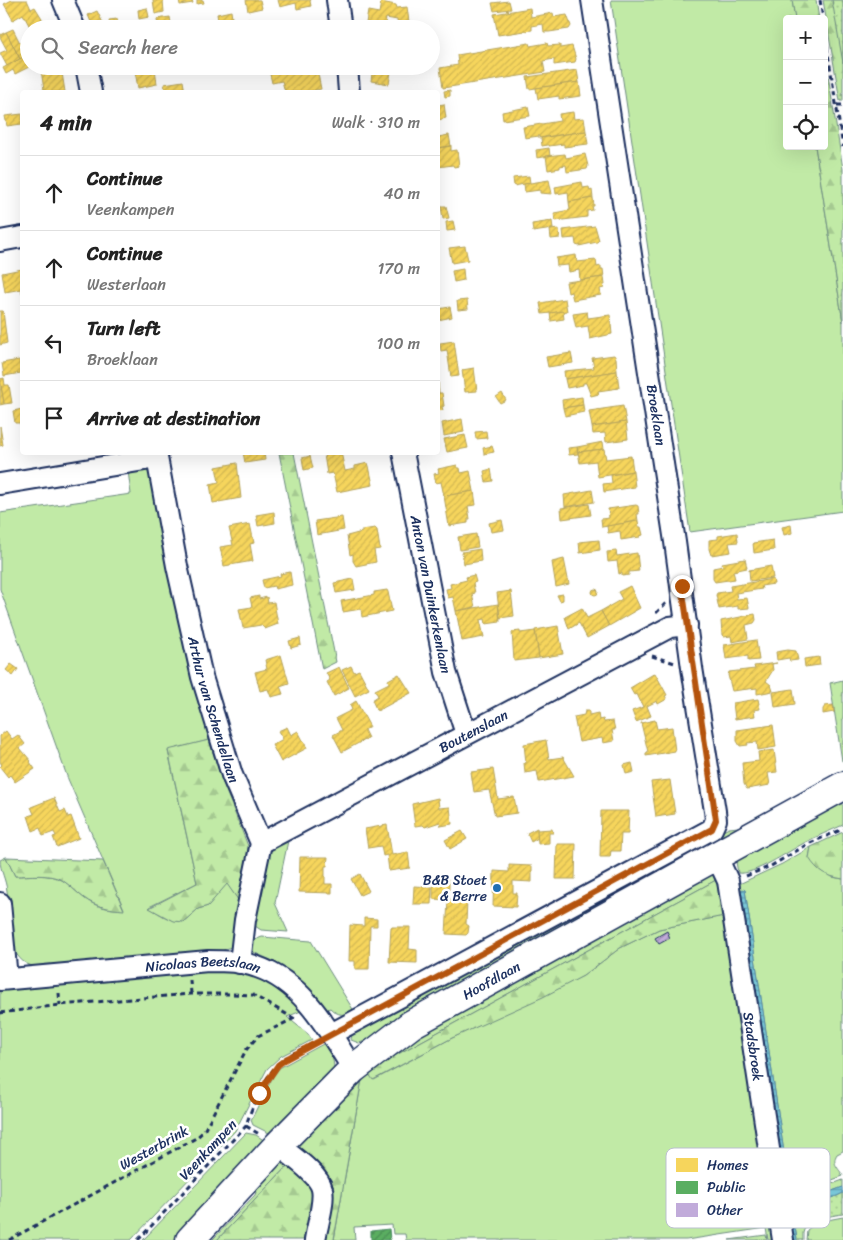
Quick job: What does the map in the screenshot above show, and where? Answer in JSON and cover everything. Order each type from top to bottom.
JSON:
[{"type":"street","points":[[63,0],[71,20]]},
{"type":"street","points":[[337,0],[340,20]]},
{"type":"street","name":"Broeklaan","points":[[592,0],[716,820],[714,842]]},
{"type":"street","points":[[88,75],[91,90]]},
{"type":"street","points":[[348,75],[349,90]]},
{"type":"street","points":[[0,241],[20,237]]},
{"type":"street","points":[[0,484],[157,455]]},
{"type":"street","name":"Arthur van Schendellaan","points":[[157,455],[177,566],[202,677],[232,775],[261,843]]},
{"type":"street","name":"Anton van Duinkerkenlaan","points":[[404,455],[446,672],[466,734]]},
{"type":"street","name":"Boutenslaan","points":[[261,843],[670,627],[687,625]]},
{"type":"street","name":"Hoofdlaan","points":[[190,1240],[278,1145],[353,1069],[386,1042],[714,842],[843,786]]},
{"type":"street","points":[[331,1034],[714,842]]},
{"type":"street","name":"Stadsbroek","points":[[714,842],[728,882],[769,1148]]},
{"type":"street","points":[[240,963],[245,920],[261,843]]},
{"type":"street","name":"Nicolaas Beetslaan","points":[[0,903],[3,980],[198,962],[226,961],[256,966],[293,987],[312,1008],[353,1069]]},
{"type":"street","points":[[278,1145],[320,1182],[323,1190],[315,1240]]},
{"type":"path","points":[[820,0],[822,15]]},
{"type":"path","points":[[828,52],[843,146]]},
{"type":"path","points":[[837,105],[843,105]]},
{"type":"path","points":[[628,649],[692,668]]},
{"type":"path","points":[[728,882],[763,870],[808,844],[843,829]]},
{"type":"path","name":"Westerbrink","points":[[0,1013],[60,1005],[182,995],[231,994],[253,995],[294,1018],[258,1036],[246,1050],[204,1131],[196,1138],[9,1240]]},
{"type":"path","name":"Veenkampen","points":[[138,1240],[246,1126],[259,1093],[282,1061],[331,1034]]},
{"type":"green space","points":[[611,0],[792,0],[794,15],[783,15],[783,150],[816,150],[843,322],[843,511],[690,532]]},
{"type":"green space","points":[[792,0],[816,0],[818,15],[794,15]]},
{"type":"green space","points":[[823,0],[843,0],[843,101],[840,101],[828,30],[828,15],[826,15]]},
{"type":"green space","points":[[832,0],[843,0],[843,63]]},
{"type":"green space","points":[[828,75],[843,169],[843,322],[816,150],[828,150]]},
{"type":"green space","points":[[279,455],[294,455],[336,662],[322,669]]},
{"type":"green space","points":[[151,468],[177,607],[209,740],[168,751],[197,883],[149,907],[169,919],[183,922],[198,909],[208,906],[227,883],[241,904],[236,942],[231,947],[221,951],[32,966],[16,954],[12,945],[8,901],[0,860],[6,857],[15,876],[51,876],[65,882],[93,904],[113,909],[124,909],[68,779],[0,589],[0,513],[131,494],[128,471]]},
{"type":"green space","points":[[843,680],[843,761],[842,761],[830,683]]},
{"type":"green space","points":[[209,740],[222,781],[248,846],[241,904],[227,884],[208,906],[198,909],[183,922],[173,921],[149,908],[197,883],[168,750]]},
{"type":"green space","points":[[843,770],[843,776],[715,844],[712,841],[713,836],[729,828],[738,827]]},
{"type":"green space","points":[[843,797],[843,825],[809,840],[762,867],[745,873],[738,873],[736,862],[740,856]]},
{"type":"green space","points":[[843,832],[843,879],[823,873],[809,858],[811,847]]},
{"type":"green space","points":[[289,836],[275,903],[288,932],[261,930],[252,924],[269,849]]},
{"type":"green space","points":[[705,844],[707,848],[372,1039],[359,1043],[351,1040],[352,1033]]},
{"type":"green space","points":[[811,847],[809,858],[832,877],[843,879],[843,1151],[837,1154],[835,1161],[843,1176],[832,1180],[830,1179],[830,1148],[783,1148],[745,890],[741,890],[780,1148],[774,1148],[737,885],[782,864]]},
{"type":"green space","points":[[6,857],[103,861],[124,910],[93,904],[62,880],[51,876],[15,876]]},
{"type":"green space","points":[[703,872],[718,872],[763,1148],[666,1148],[666,1228],[766,1228],[686,1240],[406,1240],[405,1234],[393,1234],[392,1225],[354,1227],[355,1240],[334,1240],[363,1073],[394,1049]],"holes":[[[716,880],[723,916],[659,929],[620,948],[583,976],[452,1038],[374,1080],[367,1071]]]},
{"type":"green space","points":[[716,880],[724,916],[659,929],[620,948],[583,976],[543,997],[452,1038],[373,1080],[367,1071]]},
{"type":"green space","points":[[262,937],[311,941],[354,1011],[342,1014],[336,1013],[330,1008],[326,1010],[298,977],[273,961],[253,952],[251,950],[252,941]]},
{"type":"green space","points":[[203,970],[245,971],[270,981],[301,1007],[301,1011],[287,1017],[308,1034],[312,1040],[281,1056],[267,1069],[235,1131],[131,1240],[0,1240],[0,988]]},
{"type":"green space","points":[[325,1043],[333,1062],[333,1075],[271,1134],[253,1125],[251,1120],[279,1068]]},
{"type":"green space","points":[[363,1073],[334,1239],[337,1240],[320,1240],[329,1187],[290,1150]]},
{"type":"green space","points":[[246,1133],[256,1135],[265,1141],[206,1208],[175,1240],[143,1240]]},
{"type":"green space","points":[[283,1156],[291,1162],[217,1240],[212,1240],[255,1195],[260,1181]]},
{"type":"green space","points":[[291,1162],[314,1183],[309,1240],[217,1240]]},
{"type":"green space","points":[[843,1180],[843,1187],[830,1192],[830,1181],[835,1183]]},
{"type":"green space","points":[[843,1193],[843,1214],[830,1216],[830,1198]]},
{"type":"green space","points":[[843,1217],[843,1240],[806,1240],[807,1230],[810,1228],[830,1228],[830,1220]]},
{"type":"green space","points":[[766,1228],[776,1228],[778,1240],[768,1240]]},
{"type":"green space","points":[[785,1228],[792,1228],[794,1240],[787,1240]]},
{"type":"green space","points":[[795,1228],[805,1228],[803,1240],[797,1240]]},
{"type":"green space","points":[[766,1235],[767,1240],[729,1240]]},
{"type":"water","points":[[741,890],[745,890],[783,1148],[780,1148]]},
{"type":"water","points":[[843,1187],[843,1193],[830,1198],[830,1192]]},
{"type":"water","points":[[792,1228],[795,1228],[797,1240],[794,1240]]},
{"type":"building: Homes","points":[[12,0],[27,0],[31,9],[35,7],[43,20],[26,20],[23,14],[13,20],[4,4]]},
{"type":"building: Homes","points":[[153,0],[163,0],[164,12],[155,14]]},
{"type":"building: Homes","points":[[179,0],[192,0],[193,3],[180,5]]},
{"type":"building: Homes","points":[[197,0],[203,0],[204,3],[197,4]]},
{"type":"building: Homes","points":[[246,0],[260,0],[262,8],[248,11]]},
{"type":"building: Homes","points":[[278,0],[311,0],[311,6],[297,9],[296,3],[280,7]]},
{"type":"building: Homes","points":[[509,1],[511,9],[494,11],[492,3]]},
{"type":"building: Homes","points":[[381,2],[396,5],[397,8],[407,7],[409,20],[386,18],[386,20],[366,20],[368,11],[379,13]]},
{"type":"building: Homes","points":[[147,8],[149,17],[139,19],[138,10]]},
{"type":"building: Homes","points":[[530,8],[531,17],[553,13],[554,17],[567,15],[571,26],[569,29],[544,32],[543,24],[532,26],[532,30],[498,35],[494,14]]},
{"type":"building: Homes","points":[[97,11],[102,20],[90,20],[88,15]]},
{"type":"building: Homes","points":[[231,11],[232,18],[218,20],[217,14]]},
{"type":"building: Homes","points":[[170,17],[170,20],[157,20]]},
{"type":"building: Homes","points":[[13,29],[20,43],[20,59],[6,32]]},
{"type":"building: Homes","points":[[6,32],[20,59],[7,66],[0,53],[7,50],[0,37],[0,35]]},
{"type":"building: Homes","points":[[529,43],[530,46],[547,43],[548,46],[560,45],[560,48],[572,46],[576,59],[575,62],[554,65],[554,59],[543,61],[545,72],[443,88],[440,68],[458,65],[457,55]]},
{"type":"building: Homes","points":[[20,59],[20,72],[15,74],[13,70],[6,74],[3,68]]},
{"type":"building: Homes","points":[[577,70],[579,82],[529,89],[527,77]]},
{"type":"building: Homes","points":[[42,75],[62,75],[65,90],[44,90]]},
{"type":"building: Homes","points":[[136,75],[156,75],[157,84],[138,88]]},
{"type":"building: Homes","points":[[270,75],[318,75],[321,89],[284,90],[282,81],[272,83]]},
{"type":"building: Homes","points":[[372,75],[390,75],[389,84],[371,81]]},
{"type":"building: Homes","points":[[183,81],[185,90],[166,90],[164,84]]},
{"type":"building: Homes","points":[[579,82],[581,96],[559,99],[559,96],[538,99],[536,88]]},
{"type":"building: Homes","points":[[450,90],[450,96],[445,97],[444,91]]},
{"type":"building: Homes","points":[[444,104],[446,118],[440,120],[440,105]]},
{"type":"building: Homes","points":[[528,107],[530,116],[503,120],[502,112]]},
{"type":"building: Homes","points":[[573,112],[574,119],[584,118],[586,131],[539,138],[539,136],[525,138],[523,127],[560,121],[559,114]]},
{"type":"building: Homes","points":[[20,114],[20,124],[7,126],[5,116]]},
{"type":"building: Homes","points":[[586,131],[588,144],[564,147],[564,144],[542,146],[541,138]]},
{"type":"building: Homes","points":[[449,135],[451,146],[440,148],[440,137]]},
{"type":"building: Homes","points":[[451,146],[451,151],[457,150],[459,166],[440,167],[440,148]]},
{"type":"building: Homes","points":[[549,148],[550,156],[537,158],[536,150]]},
{"type":"building: Homes","points":[[565,154],[566,158],[585,154],[587,169],[567,172],[566,165],[548,170],[546,156]]},
{"type":"building: Homes","points":[[529,176],[530,183],[514,186],[513,178]]},
{"type":"building: Homes","points":[[549,180],[552,194],[540,193],[540,190],[525,192],[524,184]]},
{"type":"building: Homes","points":[[582,182],[583,188],[589,187],[590,191],[592,190],[593,198],[569,202],[568,192],[556,194],[555,187]]},
{"type":"building: Homes","points":[[593,198],[593,210],[587,211],[587,217],[555,221],[554,213],[570,210],[569,202]]},
{"type":"building: Homes","points":[[441,206],[446,206],[449,218],[443,219]]},
{"type":"building: Homes","points":[[453,221],[455,230],[447,231],[446,222]]},
{"type":"building: Homes","points":[[552,221],[553,229],[533,232],[532,224]]},
{"type":"building: Homes","points":[[595,226],[599,240],[597,242],[579,246],[576,245],[575,238],[564,239],[563,230]]},
{"type":"building: Homes","points":[[559,229],[560,238],[551,239],[550,230]]},
{"type":"building: Homes","points":[[465,246],[468,260],[452,263],[449,248]]},
{"type":"building: Homes","points":[[576,255],[577,262],[596,260],[597,267],[601,266],[601,269],[603,269],[604,277],[580,280],[579,270],[569,272],[568,265],[557,266],[556,258]]},
{"type":"building: Homes","points":[[20,269],[20,289],[5,292],[2,273]]},
{"type":"building: Homes","points":[[463,269],[464,280],[454,282],[452,271]]},
{"type":"building: Homes","points":[[604,277],[605,285],[603,285],[604,288],[600,289],[601,295],[573,300],[571,292],[568,293],[566,282]]},
{"type":"building: Homes","points":[[565,299],[567,311],[542,314],[540,303]]},
{"type":"building: Homes","points":[[467,300],[468,309],[458,310],[457,301]]},
{"type":"building: Homes","points":[[450,307],[452,317],[440,320],[440,309]]},
{"type":"building: Homes","points":[[0,311],[3,311],[7,343],[0,345]]},
{"type":"building: Homes","points":[[563,311],[564,319],[551,321],[550,313]]},
{"type":"building: Homes","points":[[587,312],[588,318],[610,315],[612,334],[590,339],[588,326],[576,328],[573,314]]},
{"type":"building: Homes","points":[[454,341],[459,376],[451,377],[447,350],[441,351],[440,343]]},
{"type":"building: Homes","points":[[571,353],[573,363],[548,367],[546,357]]},
{"type":"building: Homes","points":[[614,355],[617,371],[565,379],[564,371],[594,368],[592,358]]},
{"type":"building: Homes","points":[[19,360],[20,373],[4,376],[2,363]]},
{"type":"building: Homes","points":[[474,368],[477,391],[465,392],[462,370]]},
{"type":"building: Homes","points":[[617,371],[619,388],[598,391],[599,394],[591,396],[586,383],[567,388],[565,379]]},
{"type":"building: Homes","points":[[4,378],[5,385],[9,385],[12,403],[4,404],[0,379]]},
{"type":"building: Homes","points":[[0,380],[4,404],[0,405]]},
{"type":"building: Homes","points":[[440,393],[442,393],[443,410],[440,411]]},
{"type":"building: Homes","points":[[502,393],[506,400],[500,403],[496,397]]},
{"type":"building: Homes","points":[[582,397],[583,405],[563,408],[562,400]]},
{"type":"building: Homes","points":[[583,405],[584,412],[565,416],[563,408]]},
{"type":"building: Homes","points":[[623,406],[626,422],[592,427],[589,411]]},
{"type":"building: Homes","points":[[20,409],[20,423],[15,423],[13,411]]},
{"type":"building: Homes","points":[[462,419],[464,432],[444,436],[442,423]]},
{"type":"building: Homes","points":[[626,422],[628,439],[606,442],[605,433],[593,434],[592,427]]},
{"type":"building: Homes","points":[[0,426],[3,445],[0,446]]},
{"type":"building: Homes","points":[[486,431],[487,438],[476,439],[475,432]]},
{"type":"building: Homes","points":[[465,435],[468,448],[447,452],[444,439]]},
{"type":"building: Homes","points":[[603,442],[604,449],[578,452],[577,447]]},
{"type":"building: Homes","points":[[492,446],[494,452],[484,454],[483,448]]},
{"type":"building: Homes","points":[[577,447],[578,454],[569,455],[568,448]]},
{"type":"building: Homes","points":[[604,449],[606,459],[631,456],[633,471],[598,477],[596,461],[580,463],[578,452]]},
{"type":"building: Homes","points":[[244,455],[264,455],[265,460],[245,463]]},
{"type":"building: Homes","points":[[324,455],[342,455],[345,471],[368,463],[373,485],[337,492],[333,473],[327,474]]},
{"type":"building: Homes","points":[[310,456],[313,468],[304,470],[302,458]]},
{"type":"building: Homes","points":[[237,463],[241,498],[213,503],[210,484],[219,482],[216,467]]},
{"type":"building: Homes","points":[[457,465],[461,473],[470,471],[474,491],[444,496],[441,482],[436,483],[434,474],[439,473],[438,469]]},
{"type":"building: Homes","points":[[491,469],[493,481],[486,482],[484,471]]},
{"type":"building: Homes","points":[[633,471],[635,487],[604,492],[603,484],[612,483],[611,475]]},
{"type":"building: Homes","points":[[592,490],[594,502],[565,507],[564,495]]},
{"type":"building: Homes","points":[[474,491],[476,505],[468,506],[470,519],[468,519],[468,523],[449,526],[444,496]]},
{"type":"building: Homes","points":[[589,504],[591,515],[562,519],[561,508]]},
{"type":"building: Homes","points":[[638,506],[639,514],[637,514],[638,521],[602,527],[601,519],[609,518],[608,509]]},
{"type":"building: Homes","points":[[274,512],[275,523],[258,526],[256,515]]},
{"type":"building: Homes","points":[[342,517],[344,530],[317,535],[315,521]]},
{"type":"building: Homes","points":[[502,520],[504,530],[491,532],[489,523]]},
{"type":"building: Homes","points":[[638,521],[643,535],[640,537],[621,540],[620,531],[608,533],[607,526]]},
{"type":"building: Homes","points":[[250,524],[254,543],[250,544],[253,561],[224,566],[220,547],[233,545],[229,528]]},
{"type":"building: Homes","points":[[791,525],[792,533],[784,535],[782,527]]},
{"type":"building: Homes","points":[[375,528],[380,549],[374,550],[376,562],[356,566],[353,561],[353,554],[350,555],[347,536],[362,532],[362,530]]},
{"type":"building: Homes","points":[[737,533],[738,542],[729,543],[731,552],[711,555],[709,540],[718,539],[718,536]]},
{"type":"building: Homes","points":[[476,534],[478,547],[460,550],[458,537]]},
{"type":"building: Homes","points":[[599,540],[600,550],[580,553],[579,542]]},
{"type":"building: Homes","points":[[773,540],[774,550],[754,553],[753,543]]},
{"type":"building: Homes","points":[[480,549],[481,561],[464,564],[462,552]]},
{"type":"building: Homes","points":[[616,551],[617,556],[637,553],[639,571],[629,572],[629,575],[622,576],[622,573],[619,574],[617,561],[608,562],[607,552]]},
{"type":"building: Homes","points":[[564,559],[569,584],[556,587],[552,562]]},
{"type":"building: Homes","points":[[745,559],[747,568],[733,571],[735,579],[715,582],[713,579],[713,568],[723,566],[722,563]]},
{"type":"building: Homes","points":[[771,566],[773,578],[750,581],[749,570]]},
{"type":"building: Homes","points":[[290,572],[292,585],[275,589],[274,586],[264,588],[262,580]]},
{"type":"building: Homes","points":[[474,575],[476,582],[473,583],[475,593],[472,594],[475,607],[456,611],[453,597],[448,598],[446,589],[451,588],[450,584],[467,580],[466,577]]},
{"type":"building: Homes","points":[[353,579],[355,590],[336,593],[334,583]]},
{"type":"building: Homes","points":[[773,579],[774,584],[761,586],[762,589],[736,593],[737,599],[747,598],[749,608],[738,609],[738,606],[719,609],[717,593],[731,591],[730,586]]},
{"type":"building: Homes","points":[[630,586],[640,608],[609,626],[601,611],[622,599],[618,592]]},
{"type":"building: Homes","points":[[595,589],[598,592],[595,595],[592,592]]},
{"type":"building: Homes","points":[[387,590],[392,611],[362,617],[361,609],[343,612],[341,601],[374,595],[374,592]]},
{"type":"building: Homes","points":[[511,591],[514,616],[500,618],[497,593]]},
{"type":"building: Homes","points":[[563,594],[563,600],[560,601],[557,595]]},
{"type":"building: Homes","points":[[259,596],[259,599],[267,597],[268,603],[274,602],[278,624],[265,629],[261,625],[243,628],[239,609],[252,607],[250,598]]},
{"type":"building: Homes","points":[[498,604],[500,622],[486,624],[485,619],[480,620],[484,637],[462,641],[456,611]]},
{"type":"building: Homes","points":[[582,608],[587,618],[601,611],[609,626],[587,638],[579,623],[569,629],[565,617]]},
{"type":"building: Homes","points":[[755,614],[756,620],[754,623],[746,625],[748,639],[732,642],[731,636],[724,637],[722,635],[721,621]]},
{"type":"building: Homes","points":[[558,626],[563,654],[539,658],[535,630]]},
{"type":"building: Homes","points":[[520,631],[520,633],[535,631],[539,658],[514,661],[512,632]]},
{"type":"building: Homes","points":[[300,638],[301,645],[291,648],[289,641]]},
{"type":"building: Homes","points":[[756,640],[759,660],[748,661],[748,656],[726,659],[724,645]]},
{"type":"building: Homes","points":[[796,651],[798,660],[790,661],[789,658],[777,660],[776,652]]},
{"type":"building: Homes","points":[[281,655],[289,683],[280,686],[283,694],[271,697],[268,689],[260,691],[255,672],[267,669],[265,660]]},
{"type":"building: Homes","points":[[819,657],[820,665],[805,667],[804,659]]},
{"type":"building: Homes","points":[[777,663],[772,664],[773,670],[766,681],[771,685],[773,691],[757,694],[757,688],[732,691],[729,672],[755,669],[754,666]]},
{"type":"building: Homes","points":[[11,664],[18,669],[13,676],[6,670]]},
{"type":"building: Homes","points":[[351,666],[354,672],[359,670],[369,689],[355,696],[342,670]]},
{"type":"building: Homes","points":[[339,667],[349,688],[334,696],[327,682],[330,680],[326,673]]},
{"type":"building: Homes","points":[[655,673],[667,695],[665,696],[667,699],[658,704],[657,701],[647,706],[651,716],[636,722],[632,711],[643,707],[637,694],[634,695],[630,688]]},
{"type":"building: Homes","points":[[399,674],[411,693],[377,711],[372,700],[378,696],[375,690],[389,683],[388,680]]},
{"type":"building: Homes","points":[[793,689],[795,704],[775,707],[773,692]]},
{"type":"building: Homes","points":[[758,699],[760,709],[754,710],[755,716],[735,719],[733,703]]},
{"type":"building: Homes","points":[[356,701],[370,727],[364,730],[368,738],[342,752],[333,735],[342,730],[336,718],[352,710],[350,705]]},
{"type":"building: Homes","points":[[833,705],[834,712],[823,714],[825,706]]},
{"type":"building: Homes","points":[[585,711],[589,711],[589,715],[598,713],[599,720],[603,719],[604,722],[613,721],[615,730],[612,730],[614,741],[603,743],[602,738],[579,742],[574,717],[584,715]]},
{"type":"building: Homes","points":[[655,720],[657,729],[672,727],[675,751],[646,756],[648,752],[641,723]]},
{"type":"building: Homes","points":[[773,725],[776,747],[758,750],[757,742],[740,746],[737,741],[737,730]]},
{"type":"building: Homes","points":[[287,727],[291,735],[298,731],[307,748],[281,762],[272,745],[283,739],[278,731]]},
{"type":"building: Homes","points":[[6,731],[12,739],[18,735],[25,744],[20,748],[35,769],[15,782],[0,767],[2,765],[0,762],[0,736]]},
{"type":"building: Homes","points":[[546,740],[549,759],[563,757],[574,776],[539,782],[537,771],[525,773],[524,744]]},
{"type":"building: Homes","points":[[774,750],[777,772],[768,773],[770,785],[747,789],[744,784],[742,763],[759,761],[758,752]]},
{"type":"building: Homes","points":[[632,763],[634,772],[626,774],[624,765]]},
{"type":"building: Homes","points":[[493,769],[498,799],[514,797],[517,813],[495,816],[489,790],[474,792],[471,772]]},
{"type":"building: Homes","points":[[670,780],[675,814],[656,817],[651,782]]},
{"type":"building: Homes","points":[[54,798],[60,812],[65,810],[68,817],[71,816],[79,838],[57,847],[53,837],[56,836],[54,832],[43,836],[40,828],[33,831],[28,816],[34,814],[31,807]]},
{"type":"building: Homes","points":[[438,798],[439,808],[450,807],[452,824],[441,826],[440,822],[425,827],[423,825],[415,826],[412,804]]},
{"type":"building: Homes","points":[[601,811],[629,811],[628,834],[621,834],[620,851],[611,851],[610,857],[600,857]]},
{"type":"building: Homes","points":[[387,825],[392,855],[408,852],[410,868],[389,871],[387,855],[383,856],[381,846],[368,848],[365,829]]},
{"type":"building: Homes","points":[[537,828],[538,838],[531,842],[527,833]]},
{"type":"building: Homes","points":[[552,829],[553,833],[549,833],[549,843],[538,844],[537,830]]},
{"type":"building: Homes","points":[[462,831],[467,839],[450,849],[445,840]]},
{"type":"building: Homes","points":[[557,844],[576,844],[575,879],[556,879]]},
{"type":"building: Homes","points":[[300,857],[328,857],[327,866],[325,866],[325,884],[332,884],[332,893],[299,892]]},
{"type":"building: Homes","points":[[509,865],[532,866],[532,882],[513,881],[513,893],[517,893],[516,907],[493,906],[494,871],[509,872]]},
{"type":"building: Homes","points":[[360,874],[369,891],[360,895],[351,879]]},
{"type":"building: Homes","points":[[446,876],[449,881],[449,899],[467,900],[466,924],[469,926],[466,935],[446,934],[448,900],[433,899],[433,884]]},
{"type":"building: Homes","points":[[414,886],[432,887],[431,904],[413,904]]},
{"type":"building: Homes","points":[[364,918],[377,919],[377,926],[370,926],[369,969],[355,969],[355,961],[349,961],[350,925],[364,926]]},
{"type":"building: Homes","points":[[391,927],[410,927],[409,949],[417,950],[417,963],[389,962]]},
{"type":"building: Public","points":[[389,1229],[390,1240],[371,1240],[371,1231]]},
{"type":"building: Other","points":[[667,931],[670,938],[659,944],[655,938]]},
{"type":"place","name":"B&B Stoet & Berre","points":[[497,888]]},
{"type":"route","points":[[259,1093],[282,1061],[712,829],[716,820],[692,668],[682,586]]}]
